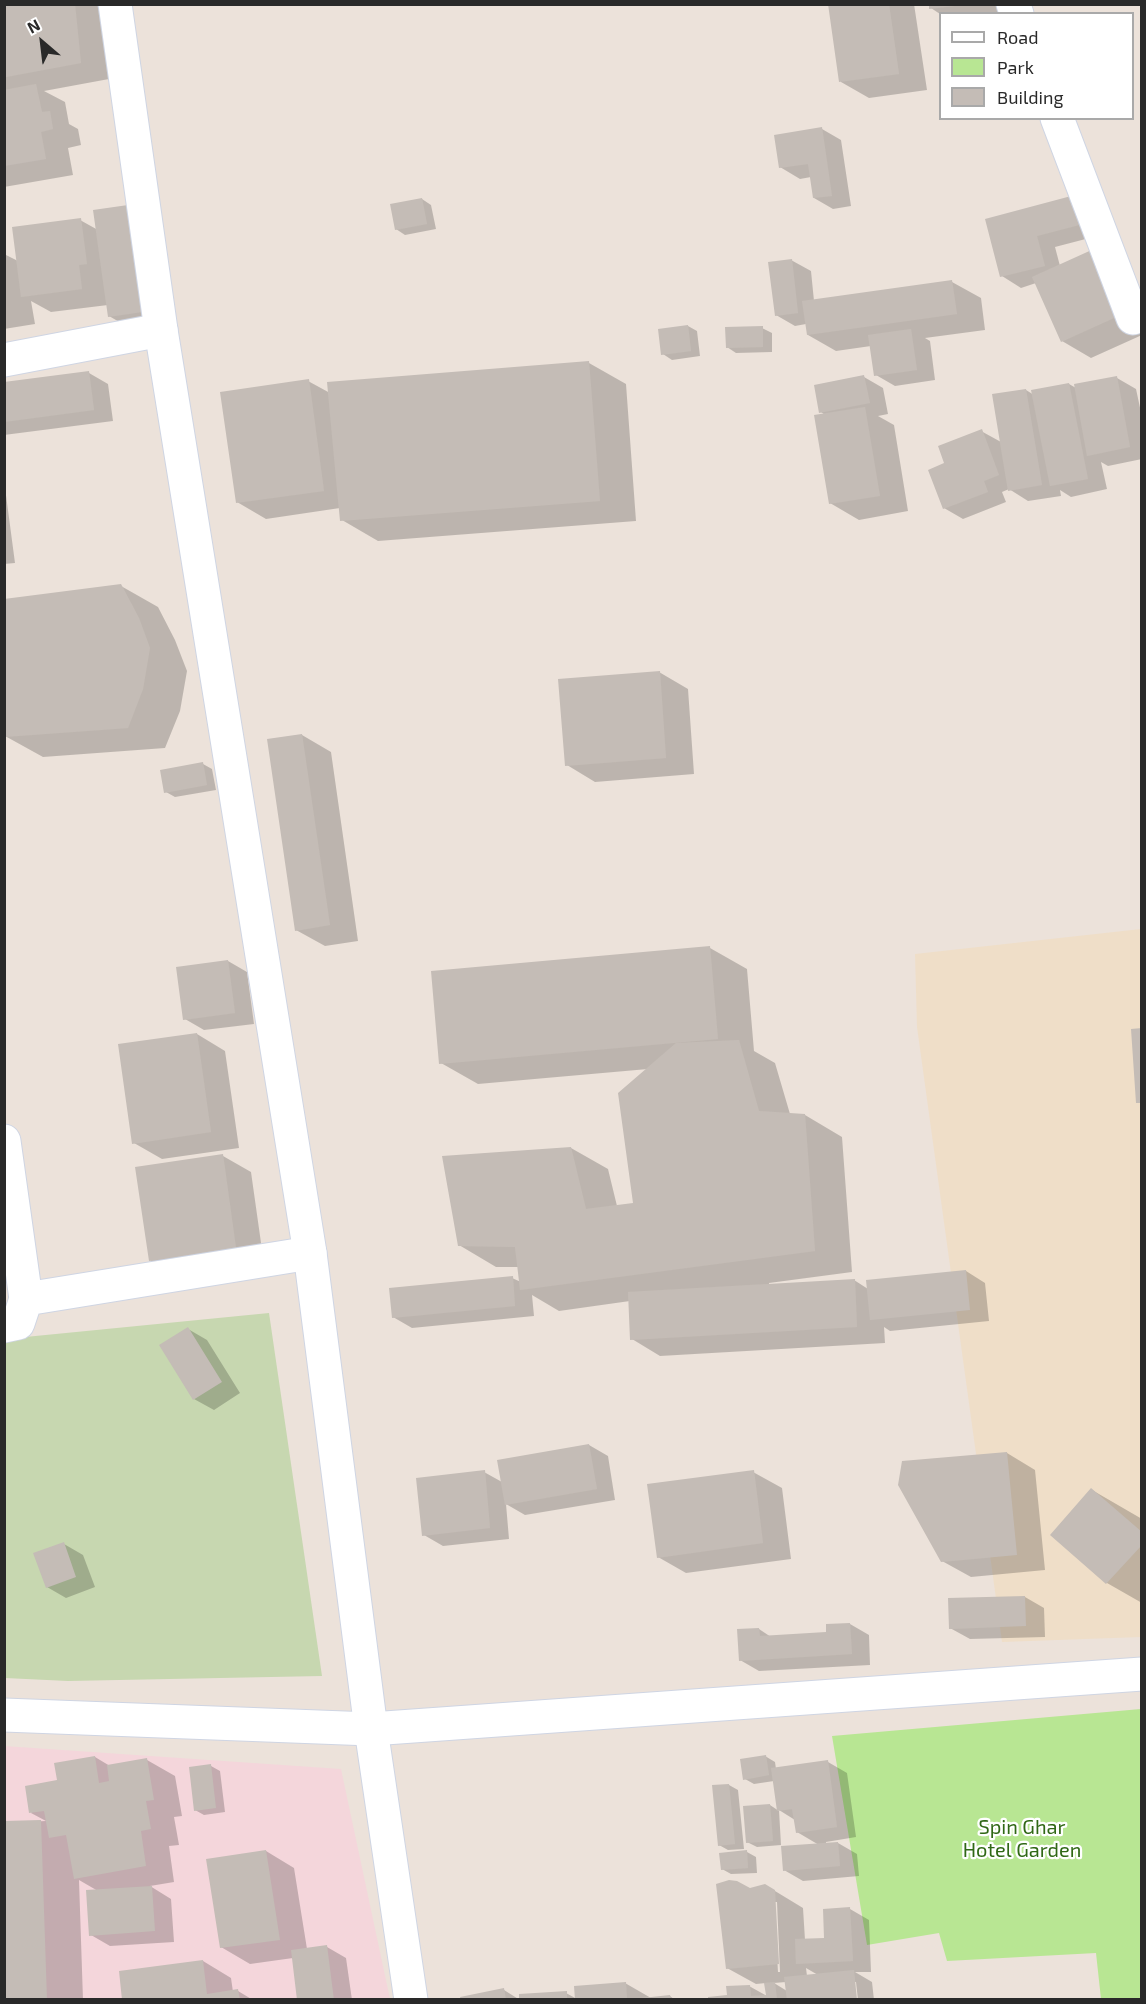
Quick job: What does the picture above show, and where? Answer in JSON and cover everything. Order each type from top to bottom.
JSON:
[{"type":"street","points":[[115,4],[161,330],[310,1253],[371,1729],[411,2000]]},
{"type":"street","points":[[1058,120],[1133,318]]},
{"type":"street","points":[[4,360],[161,330]]},
{"type":"street","points":[[4,1141],[26,1299],[18,1323],[4,1326]]},
{"type":"street","points":[[26,1299],[310,1253]]},
{"type":"street","points":[[4,1715],[371,1729],[1142,1674]]},
{"type":"shaded area","points":[[1141,929],[1141,1637],[1002,1642],[917,1027],[915,954]]},
{"type":"shaded area","points":[[4,1746],[341,1769],[390,1999],[5,1999]]},
{"type":"green space","points":[[269,1313],[322,1676],[68,1681],[5,1678],[5,1339]]},
{"type":"green space","name":"Spin Ghar Hotel Garden","points":[[1141,1709],[1141,1999],[1101,1999],[1096,1953],[947,1961],[939,1933],[867,1945],[832,1736]]},
{"type":"building","points":[[4,4],[75,4],[81,63],[6,77]]},
{"type":"building","points":[[828,4],[889,4],[899,74],[839,82]]},
{"type":"building","points":[[929,4],[954,4],[954,6],[929,9]]},
{"type":"building","points":[[36,84],[42,112],[50,111],[53,129],[41,132],[46,159],[4,166],[4,90]]},
{"type":"building","points":[[822,127],[832,196],[813,198],[808,164],[779,168],[774,135]]},
{"type":"building","points":[[1075,195],[1083,224],[1037,236],[1045,266],[1000,277],[985,219]]},
{"type":"building","points":[[422,198],[427,224],[395,230],[390,204]]},
{"type":"building","points":[[128,205],[142,312],[108,317],[93,210]]},
{"type":"building","points":[[81,218],[87,264],[79,265],[82,289],[21,297],[12,227]]},
{"type":"building","points":[[1096,248],[1125,313],[1061,342],[1032,277]]},
{"type":"building","points":[[792,259],[798,313],[775,316],[768,262]]},
{"type":"building","points":[[952,280],[957,314],[807,335],[802,301]]},
{"type":"building","points":[[688,325],[691,351],[661,355],[658,329]]},
{"type":"building","points":[[763,326],[763,347],[726,348],[725,327]]},
{"type":"building","points":[[911,329],[917,370],[874,376],[868,335]]},
{"type":"building","points":[[589,361],[600,501],[340,521],[327,382]]},
{"type":"building","points":[[89,371],[94,410],[4,422],[4,382]]},
{"type":"building","points":[[864,375],[870,403],[819,413],[814,385]]},
{"type":"building","points":[[1117,376],[1130,447],[1087,456],[1074,384]]},
{"type":"building","points":[[309,379],[324,491],[236,503],[220,392]]},
{"type":"building","points":[[1069,383],[1088,479],[1050,486],[1031,390]]},
{"type":"building","points":[[1026,389],[1042,485],[1008,491],[992,394]]},
{"type":"building","points":[[865,407],[880,496],[829,504],[814,415]]},
{"type":"building","points":[[982,429],[999,475],[984,481],[988,492],[943,509],[928,470],[944,463],[938,446]]},
{"type":"building","points":[[121,584],[139,618],[150,648],[143,689],[128,728],[4,737],[4,599]]},
{"type":"building","points":[[660,671],[666,758],[565,766],[558,679]]},
{"type":"building","points":[[302,734],[330,925],[295,931],[267,739]]},
{"type":"building","points":[[203,762],[207,785],[164,793],[160,770]]},
{"type":"building","points":[[710,946],[718,1039],[439,1064],[431,971]]},
{"type":"building","points":[[228,960],[235,1013],[183,1020],[176,967]]},
{"type":"building","points":[[1142,1028],[1142,1103],[1136,1103],[1131,1029]]},
{"type":"building","points":[[197,1033],[211,1132],[132,1144],[118,1044]]},
{"type":"building","points":[[739,1040],[759,1111],[805,1114],[815,1251],[520,1290],[515,1247],[458,1246],[442,1156],[571,1147],[586,1209],[633,1203],[618,1093],[676,1043]]},
{"type":"building","points":[[223,1154],[236,1248],[149,1261],[135,1167]]},
{"type":"building","points":[[966,1270],[970,1310],[870,1320],[866,1280]]},
{"type":"building","points":[[513,1276],[515,1306],[392,1318],[389,1288]]},
{"type":"building","points":[[855,1279],[857,1327],[630,1340],[628,1292]]},
{"type":"building","points":[[188,1327],[222,1382],[193,1400],[159,1345]]},
{"type":"building","points":[[589,1444],[597,1489],[505,1505],[497,1460]]},
{"type":"building","points":[[1007,1452],[1017,1555],[941,1562],[898,1485],[902,1461]]},
{"type":"building","points":[[485,1470],[490,1528],[422,1536],[416,1478]]},
{"type":"building","points":[[754,1470],[763,1543],[657,1558],[647,1484]]},
{"type":"building","points":[[1091,1488],[1142,1532],[1142,1545],[1106,1584],[1050,1535]]},
{"type":"building","points":[[64,1542],[76,1577],[46,1588],[33,1553]]},
{"type":"building","points":[[1025,1596],[1026,1626],[949,1629],[948,1598]]},
{"type":"building","points":[[850,1623],[852,1654],[739,1661],[737,1629],[759,1628],[760,1636],[826,1632],[826,1624]]},
{"type":"building","points":[[766,1755],[769,1775],[743,1780],[740,1759]]},
{"type":"building","points":[[95,1756],[99,1783],[109,1781],[107,1765],[147,1758],[154,1800],[146,1801],[151,1829],[141,1831],[146,1866],[74,1879],[66,1835],[49,1838],[44,1811],[29,1813],[25,1786],[57,1780],[54,1763]]},
{"type":"building","points":[[828,1760],[837,1827],[796,1833],[792,1809],[777,1811],[771,1768]]},
{"type":"building","points":[[211,1764],[216,1808],[194,1811],[189,1767]]},
{"type":"building","points":[[729,1784],[735,1844],[718,1846],[712,1785]]},
{"type":"building","points":[[770,1804],[773,1841],[746,1843],[743,1806]]},
{"type":"building","points":[[41,1820],[47,2000],[4,2000],[4,1821]]},
{"type":"building","points":[[838,1842],[840,1866],[783,1871],[781,1846]]},
{"type":"building","points":[[266,1850],[280,1940],[220,1948],[206,1859]]},
{"type":"building","points":[[747,1850],[748,1868],[721,1870],[719,1853]]},
{"type":"building","points":[[729,1880],[737,1881],[750,1888],[765,1884],[775,1890],[779,1964],[726,1969],[716,1884]]},
{"type":"building","points":[[152,1886],[155,1931],[89,1936],[86,1890]]},
{"type":"building","points":[[850,1907],[853,1961],[796,1964],[795,1939],[824,1938],[823,1909]]},
{"type":"building","points":[[327,1945],[334,2000],[297,2000],[291,1950]]},
{"type":"building","points":[[203,1960],[207,1994],[238,1989],[240,2000],[122,2000],[119,1971]]},
{"type":"building","points":[[854,1970],[857,2000],[787,2000],[784,1977]]},
{"type":"building","points":[[626,1982],[627,2000],[575,2000],[574,1986]]},
{"type":"building","points":[[775,1982],[777,2000],[708,2000],[708,1997],[727,1995],[726,1986],[750,1985],[751,1996],[766,1995],[764,1983]]},
{"type":"building","points":[[504,1988],[506,2000],[461,2000],[460,1997]]},
{"type":"building","points":[[567,1991],[567,2000],[519,2000],[519,1994]]},
{"type":"building","points":[[670,1995],[671,2000],[642,2000],[642,1998]]}]
